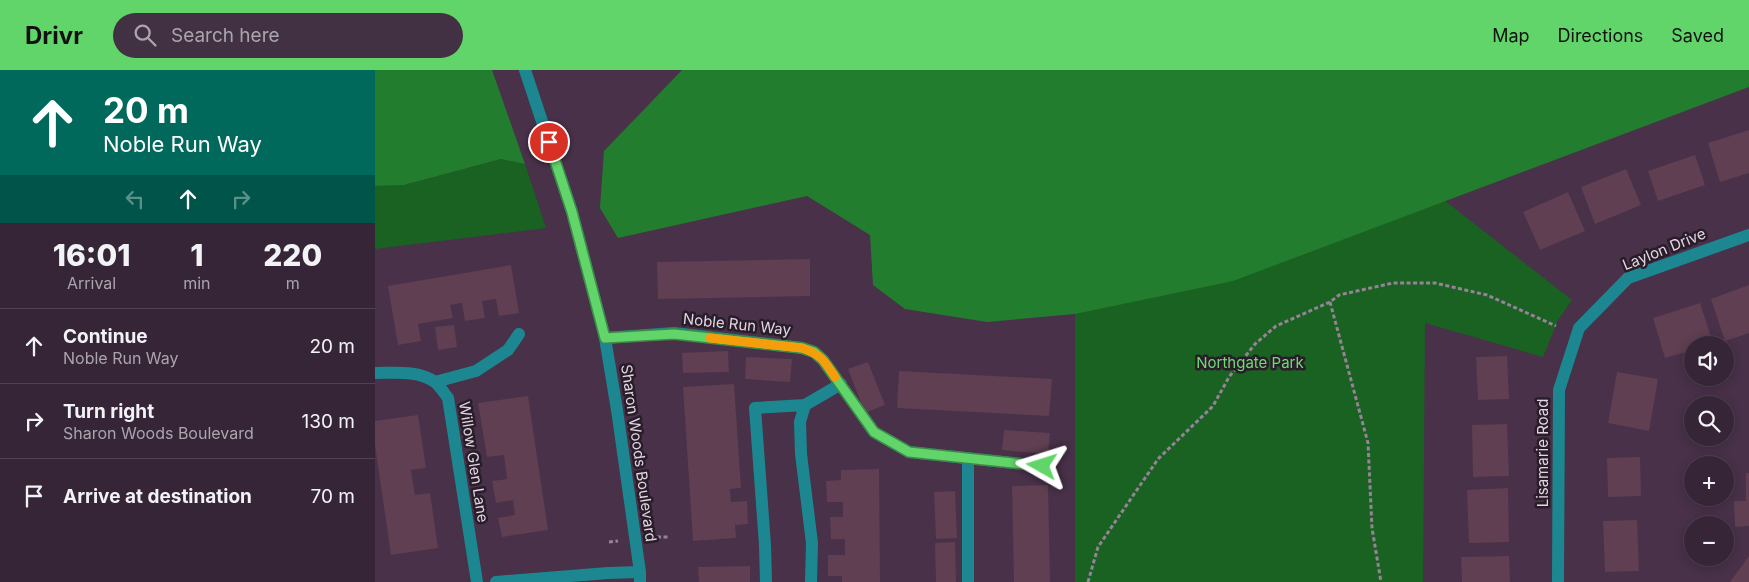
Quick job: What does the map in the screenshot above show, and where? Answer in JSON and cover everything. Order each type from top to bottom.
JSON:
[{"type":"street","name":"Sharon Woods Boulevard","points":[[525,70],[572,212],[605,338],[640,577]]},
{"type":"street","name":"Laylon Drive","points":[[1579,328],[1628,278],[1749,235]]},
{"type":"street","name":"Lisamarie Road","points":[[1558,582],[1559,390],[1579,328]]},
{"type":"street","points":[[375,373],[417,375],[435,382],[476,371],[508,350],[519,334]]},
{"type":"street","name":"Noble Run Way","points":[[605,338],[674,334],[802,348],[814,352],[823,360],[874,432],[909,452],[1042,466]]},
{"type":"street","name":"Willow Glen Lane","points":[[435,382],[448,398],[477,582]]},
{"type":"street","points":[[766,582],[755,408],[805,405],[841,384]]},
{"type":"street","points":[[805,405],[800,422],[801,454],[811,543],[811,582]]},
{"type":"street","points":[[968,459],[969,582]]},
{"type":"street","points":[[496,582],[601,573],[640,577]]},
{"type":"path","points":[[1088,582],[1098,547],[1159,459],[1213,406],[1229,377],[1255,344],[1276,326],[1330,302],[1339,295],[1393,283],[1435,283],[1487,294],[1556,326]]},
{"type":"path","points":[[1330,302],[1368,443],[1372,528],[1381,582]]},
{"type":"path","points":[[657,537],[668,537]]},
{"type":"path","points":[[609,542],[618,541]]},
{"type":"green space","points":[[375,70],[492,70],[525,164],[501,159],[404,185],[375,186]]},
{"type":"green space","points":[[682,70],[1749,70],[1749,87],[1233,281],[1075,314],[987,322],[905,309],[873,285],[870,235],[807,196],[618,238],[600,208],[604,151]]},
{"type":"green space","points":[[501,159],[525,164],[546,228],[375,249],[375,186],[404,185]]},
{"type":"green space","name":"Northgate Park","points":[[1075,180],[1426,186],[1572,300],[1558,320],[1543,357],[1425,323],[1423,582],[1075,582]]},
{"type":"building","points":[[1749,130],[1749,173],[1720,182],[1708,143]]},
{"type":"building","points":[[1695,155],[1705,185],[1658,201],[1648,171]]},
{"type":"building","points":[[1626,169],[1641,205],[1595,224],[1581,187]]},
{"type":"building","points":[[1568,192],[1585,231],[1540,250],[1523,212]]},
{"type":"building","points":[[810,259],[810,296],[658,299],[657,262]]},
{"type":"building","points":[[511,265],[519,313],[499,316],[496,299],[482,301],[485,318],[465,321],[462,303],[450,305],[453,318],[418,324],[421,341],[398,345],[388,286]]},
{"type":"building","points":[[1749,285],[1749,333],[1734,338],[1734,336],[1723,336],[1711,299]]},
{"type":"building","points":[[1700,303],[1711,336],[1684,336],[1684,353],[1665,358],[1653,318]]},
{"type":"building","points":[[454,325],[457,347],[438,350],[435,327]]},
{"type":"building","points":[[728,351],[729,372],[683,373],[682,353]]},
{"type":"building","points":[[1507,356],[1509,399],[1478,400],[1476,357]]},
{"type":"building","points":[[746,357],[792,359],[790,382],[745,379]]},
{"type":"building","points":[[868,362],[885,405],[865,413],[848,369]]},
{"type":"building","points":[[899,371],[1052,379],[1049,416],[897,408]]},
{"type":"building","points":[[1617,372],[1658,379],[1649,431],[1608,423]]},
{"type":"building","points":[[734,384],[741,488],[730,489],[731,502],[747,501],[748,524],[735,525],[736,538],[693,541],[683,387]]},
{"type":"building","points":[[528,396],[548,530],[502,537],[498,518],[515,515],[513,500],[496,503],[492,481],[507,479],[504,455],[487,457],[478,403]]},
{"type":"building","points":[[418,415],[426,468],[411,470],[415,495],[430,493],[438,548],[391,555],[375,445],[375,421]]},
{"type":"building","points":[[1507,424],[1509,476],[1473,477],[1472,425]]},
{"type":"building","points":[[1004,430],[1050,433],[1048,454],[1002,450]]},
{"type":"building","points":[[1640,457],[1641,496],[1608,497],[1607,458]]},
{"type":"building","points":[[879,469],[880,582],[842,582],[842,576],[828,576],[828,555],[845,555],[845,539],[831,539],[830,517],[843,517],[843,502],[827,502],[826,481],[841,480],[841,470]]},
{"type":"building","points":[[1746,473],[1749,473],[1749,526],[1735,527],[1734,501],[1746,501]]},
{"type":"building","points":[[1048,485],[1050,582],[1014,582],[1012,486]]},
{"type":"building","points":[[1508,488],[1509,542],[1469,543],[1467,490]]},
{"type":"building","points":[[955,491],[957,538],[936,539],[934,492]]},
{"type":"building","points":[[1637,520],[1639,571],[1605,572],[1603,521]]},
{"type":"building","points":[[955,542],[956,582],[936,582],[935,543]]},
{"type":"building","points":[[1509,556],[1510,582],[1462,582],[1461,557]]},
{"type":"building","points":[[1749,556],[1749,582],[1730,582]]},
{"type":"building","points":[[750,566],[750,582],[699,582],[698,567]]},
{"type":"slow traffic","points":[[710,338],[802,348],[814,352],[823,360],[835,377]]},
{"type":"route","points":[[549,142],[572,212],[605,338],[674,334],[802,348],[814,352],[823,360],[874,432],[909,452],[1042,466]]}]
